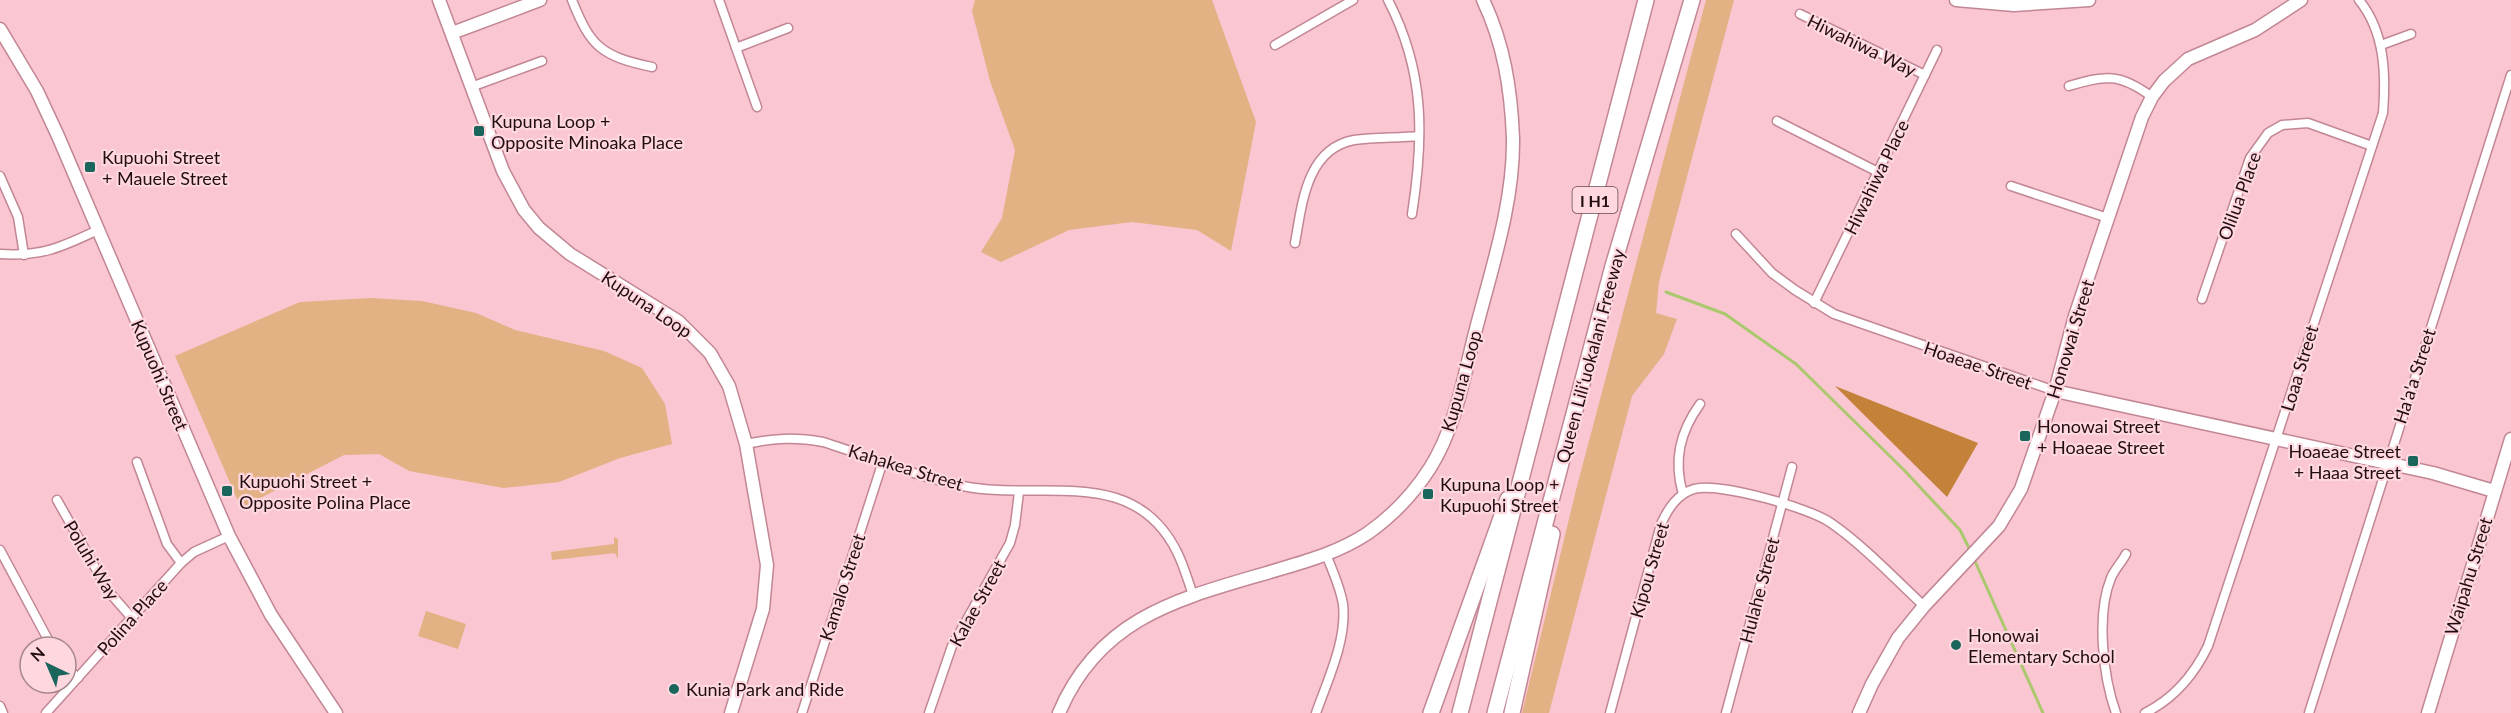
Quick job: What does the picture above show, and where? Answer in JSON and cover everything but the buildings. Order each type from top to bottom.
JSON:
[{"type":"highway","name":"Queen Liliʻuokalani Freeway","points":[[1460,713],[1646,0]]},
{"type":"highway","name":"Queen Liliʻuokalani Freeway","points":[[1495,713],[1613,266],[1692,0]]},
{"type":"highway","points":[[1512,713],[1528,649],[1585,373]]},
{"type":"highway","points":[[1431,713],[1543,400]]},
{"type":"street","name":"Kupuna Loop","points":[[439,0],[503,171],[524,210],[555,243],[661,309],[693,334],[714,360],[729,386],[746,444],[765,543],[766,586],[761,618],[731,713]]},
{"type":"street","points":[[452,33],[540,0]]},
{"type":"street","points":[[572,0],[583,29],[595,45],[620,60],[652,67]]},
{"type":"street","points":[[719,0],[757,107]]},
{"type":"street","points":[[1275,45],[1353,0]]},
{"type":"street","points":[[1388,0],[1411,57],[1418,96],[1420,159],[1412,214]]},
{"type":"street","name":"Kupuna Loop","points":[[1483,0],[1492,16]]},
{"type":"street","name":"Kupuna Loop","points":[[1059,713],[1077,678],[1107,642],[1153,611],[1193,595],[1326,554],[1368,533],[1413,492],[1430,467],[1455,412],[1508,195],[1513,140],[1509,85],[1489,0]]},
{"type":"street","points":[[1956,0],[2014,5],[2089,0]]},
{"type":"street","name":"Honowai Street","points":[[1859,713],[1887,656],[1924,606],[1999,526],[2021,489],[2055,391],[2075,316],[2152,97],[2164,81],[2188,59],[2255,30],[2301,0]]},
{"type":"street","name":"Loaa Street","points":[[2145,713],[2166,701],[2181,687],[2205,653],[2382,113],[2384,93],[2381,45],[2367,10],[2359,0]]},
{"type":"street","name":"Hiwahiwa Way","points":[[1800,14],[1925,75]]},
{"type":"street","points":[[736,48],[788,28]]},
{"type":"street","name":"Kupuohi Street","points":[[0,29],[37,91],[229,536],[271,615],[336,713]]},
{"type":"street","points":[[2381,45],[2411,34]]},
{"type":"street","name":"Hiwahiwa Place","points":[[1814,303],[1937,50]]},
{"type":"street","points":[[471,87],[542,61]]},
{"type":"street","name":"Ha'a'a Street","points":[[2309,713],[2386,463],[2511,75]]},
{"type":"street","points":[[2069,86],[2109,76],[2124,80],[2152,97]]},
{"type":"street","points":[[1777,121],[1878,172]]},
{"type":"street","name":"Olilua Place","points":[[2202,299],[2250,158],[2268,133],[2282,125],[2308,123],[2372,146]]},
{"type":"street","points":[[1295,243],[1307,183],[1316,166],[1328,153],[1353,141],[1419,136]]},
{"type":"street","points":[[0,176],[18,217],[24,255]]},
{"type":"street","points":[[2011,186],[2108,218]]},
{"type":"street","points":[[0,254],[24,255],[53,251],[98,230]]},
{"type":"street","name":"Hoaeae Street","points":[[1736,234],[1772,273],[1814,303],[1856,323],[2055,391],[2433,473],[2494,491]]},
{"type":"street","points":[[1700,404],[1686,423],[1677,457],[1677,471],[1683,494],[1708,487],[1725,489],[1807,510],[1830,522],[1924,606]]},
{"type":"street","name":"Kahakea Street","points":[[746,444],[777,437],[801,438],[963,486],[1019,492],[1082,490],[1115,497],[1145,513],[1169,538],[1178,553],[1193,595]]},
{"type":"street","name":"Waipahu Street","points":[[2428,713],[2511,439]]},
{"type":"street","name":"Kamalo Street","points":[[802,713],[883,461]]},
{"type":"street","points":[[137,462],[167,544],[181,563]]},
{"type":"street","name":"Hulahe Street","points":[[1726,713],[1792,467]]},
{"type":"street","name":"Kalae Street","points":[[929,713],[952,646],[1010,543],[1019,492]]},
{"type":"street","name":"Kipou Street","points":[[1610,713],[1661,525],[1667,511],[1683,494]]},
{"type":"street","name":"Poluhi Way","points":[[57,501],[115,601],[131,617]]},
{"type":"street","name":"Polina Place","points":[[78,678],[181,563],[207,545],[229,536]]},
{"type":"street","points":[[0,550],[46,635]]},
{"type":"street","points":[[1316,713],[1338,648],[1343,618],[1340,589],[1326,554]]},
{"type":"street","points":[[2116,713],[2104,668],[2104,618],[2111,578],[2126,554]]},
{"type":"street","name":"Polina Place","points":[[46,713],[62,695]]},
{"type":"street","points":[[0,706],[3,713]]},
{"type":"shaded area","points":[[975,0],[1212,0],[1256,122],[1231,251],[1197,230],[1132,222],[1069,230],[1001,262],[981,252],[1002,218],[1015,150],[990,81],[972,11]]},
{"type":"shaded area","points":[[1706,0],[1734,0],[1659,282],[1656,313],[1677,319],[1664,354],[1632,396],[1549,713],[1522,713],[1576,490]]},
{"type":"shaded area","points":[[370,298],[422,301],[476,313],[515,330],[604,351],[642,368],[665,404],[672,444],[620,458],[559,482],[504,488],[409,471],[379,454],[344,455],[241,508],[175,356],[300,302]]},
{"type":"shaded area","points":[[1835,386],[1978,443],[1947,497]]},
{"type":"shaded area","points":[[614,537],[618,539],[618,559],[615,553],[552,560],[551,552],[614,544]]},
{"type":"shaded area","points":[[426,611],[466,624],[458,649],[418,636]]},
{"type":"waterway","points":[[1666,292],[1725,314],[1796,364],[1904,470],[1960,530],[1970,550]]},
{"type":"waterway","points":[[1974,559],[2043,713]]},
{"type":"place","name":"Kupuna Loop + Opposite Minoaka Place","points":[[479,131]]},
{"type":"place","name":"Kupuohi Street + Mauele Street","points":[[90,167]]},
{"type":"place","name":"Honowai Street + Hoaeae Street","points":[[2025,436]]},
{"type":"place","name":"Hoaeae Street + Haaa Street","points":[[2413,461]]},
{"type":"place","name":"Kupuohi Street + Opposite Polina Place","points":[[227,491]]},
{"type":"place","name":"Kupuna Loop + Kupuohi Street","points":[[1428,494]]},
{"type":"place","name":"Honowai Elementary School","points":[[1956,645]]},
{"type":"place","name":"Kunia Park and Ride","points":[[674,689]]}]
